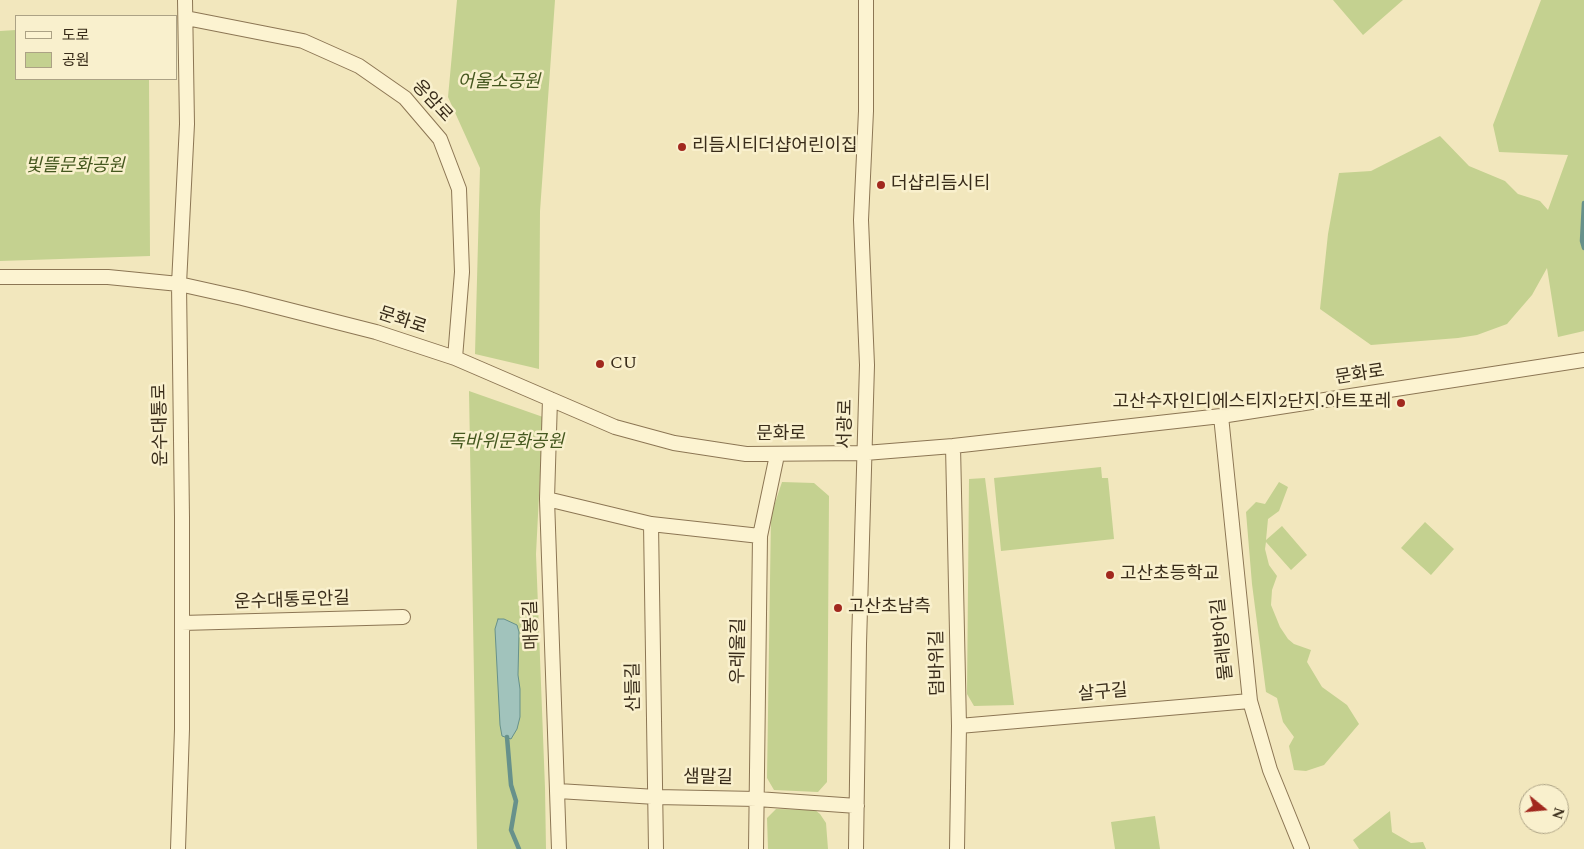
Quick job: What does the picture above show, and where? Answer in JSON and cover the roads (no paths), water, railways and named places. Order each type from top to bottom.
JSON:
[{"type":"street","name":"운수대통로","points":[[178,849],[182,729],[179,284],[187,124],[185,0]]},
{"type":"street","name":"서광로","points":[[856,849],[859,644],[867,365],[861,220],[866,111],[866,0]]},
{"type":"street","name":"옹암로","points":[[186,18],[304,41],[359,66],[405,98],[440,138],[459,189],[462,272],[455,358]]},
{"type":"street","name":"문화로","points":[[0,277],[108,277],[179,284],[376,332],[455,358],[615,427],[674,443],[746,454],[865,453],[953,446],[1221,416],[1584,360]]},
{"type":"street","name":"매봉길","points":[[550,399],[547,499],[560,849]]},
{"type":"street","name":"물레방아길","points":[[1221,416],[1250,701],[1270,770],[1302,849]]},
{"type":"street","name":"덤바위길","points":[[953,446],[958,726],[957,849]]},
{"type":"street","name":"우레울길","points":[[756,849],[760,536],[777,455]]},
{"type":"street","points":[[547,499],[651,524],[760,536]]},
{"type":"street","name":"산들길","points":[[651,524],[656,849]]},
{"type":"street","name":"운수대통로안길","points":[[182,623],[403,617]]},
{"type":"street","name":"살구길","points":[[958,726],[1250,701]]},
{"type":"street","name":"샘말길","points":[[558,791],[656,797],[757,799],[857,806]]},
{"type":"water","points":[[498,619],[504,619],[517,625],[519,632],[518,675],[520,717],[517,729],[511,739],[502,736],[500,725],[495,629]]},
{"type":"waterway","points":[[1584,203],[1582,241],[1584,248]]},
{"type":"waterway","points":[[507,737],[511,785],[516,801],[511,830],[519,849]]},
{"type":"place","name":"리듬시티더샵어린이집","points":[[682,147]]},
{"type":"place","name":"더샵리듬시티","points":[[881,185]]},
{"type":"place","name":"CU","points":[[600,364]]},
{"type":"place","name":"고산수자인디에스티지2단지.아트포레","points":[[1401,403]]},
{"type":"place","name":"고산초등학교","points":[[1110,575]]},
{"type":"place","name":"고산초남측","points":[[838,608]]},
{"type":"park label","name":"어울소공원","points":[[499,83]]},
{"type":"park label","name":"빛뜰문화공원","points":[[75,167]]},
{"type":"park label","name":"독바위문화공원","points":[[506,443]]}]
